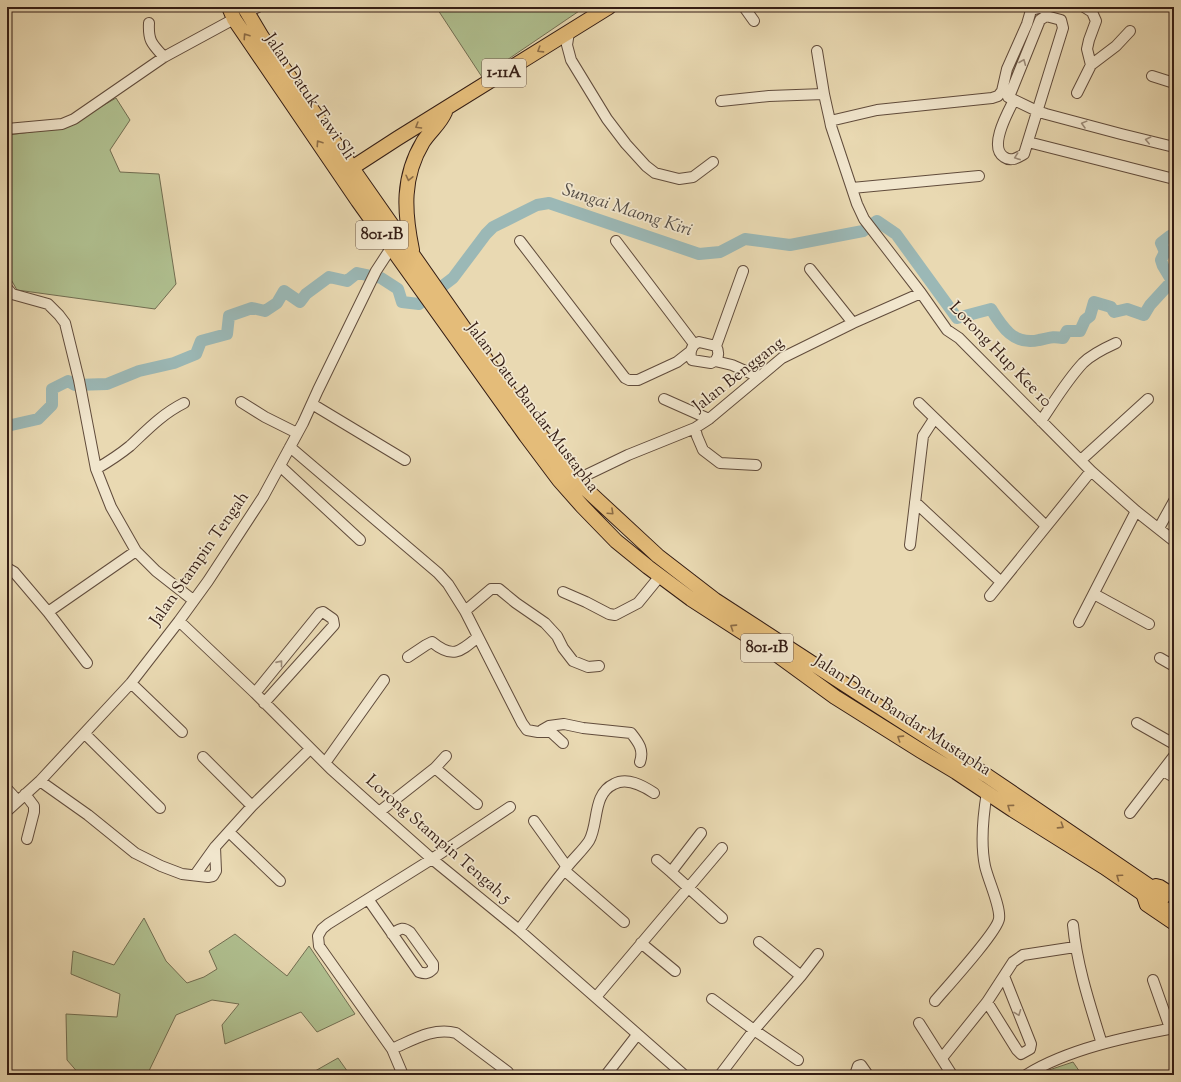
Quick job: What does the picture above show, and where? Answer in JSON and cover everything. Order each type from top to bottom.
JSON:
[{"type":"highway","name":"Jalan Datuk Tawi Sli","points":[[346,172],[609,7]]},
{"type":"highway","name":"Jalan Datuk Tawi Sli","points":[[250,9],[262,37],[346,172]]},
{"type":"highway","name":"Jalan Datuk Tawi Sli","points":[[232,13],[346,172]]},
{"type":"highway","points":[[413,256],[408,233],[406,209],[407,184],[417,154],[433,129],[442,120],[447,108]]},
{"type":"highway","name":"Jalan Datu Bandar Mustapha","points":[[346,172],[365,186],[413,256],[433,293],[559,480],[616,541],[691,599],[776,654],[874,722],[956,772],[1104,867],[1174,903]]},
{"type":"highway","name":"Jalan Datu Bandar Mustapha","points":[[346,172],[358,201],[391,248],[433,293],[524,414],[576,480],[658,556],[715,600],[986,775],[1145,889],[1174,915]]},
{"type":"highway","points":[[358,201],[360,190],[365,186]]},
{"type":"main road","points":[[864,697],[860,704],[861,708],[874,722]]},
{"type":"main road","points":[[1174,895],[1160,886],[1145,889],[1146,905],[1174,924]]},
{"type":"street","points":[[744,7],[754,21]]},
{"type":"street","points":[[1004,97],[1040,20],[1046,16],[1061,20],[1063,28],[1024,154],[1014,159],[1007,159],[1001,156],[998,150],[1007,69],[1027,24],[1031,9],[1043,7]]},
{"type":"street","points":[[1084,7],[1092,12],[1096,21],[1087,49],[1091,65]]},
{"type":"street","points":[[7,129],[62,124],[74,119],[164,56],[232,13]]},
{"type":"street","points":[[149,23],[148,36],[153,45],[164,56]]},
{"type":"street","points":[[1027,24],[1037,27]]},
{"type":"street","points":[[1077,93],[1091,65],[1116,46],[1130,31]]},
{"type":"street","points":[[569,32],[567,45],[571,60],[607,119],[626,144],[646,166],[655,173],[679,179],[693,177],[713,162]]},
{"type":"street","name":"Lorong Hup Kee 10","points":[[817,51],[830,121],[857,204],[864,219],[922,293],[947,330],[959,338],[1091,471],[1136,511],[1174,541]]},
{"type":"street","points":[[1152,76],[1174,83]]},
{"type":"street","points":[[721,100],[769,96],[824,94]]},
{"type":"street","points":[[830,121],[877,110],[1004,97],[1037,111],[1174,147]]},
{"type":"street","points":[[1028,142],[1174,179]]},
{"type":"street","points":[[852,188],[979,176]]},
{"type":"street","points":[[520,241],[624,378],[629,380],[638,380],[677,362],[693,352],[699,342],[732,365],[759,376]]},
{"type":"street","points":[[616,241],[693,352],[711,363],[716,354],[743,271]]},
{"type":"street","name":"Jalan Stampin Tengah","points":[[7,811],[40,781],[131,683],[208,581],[243,529],[290,448],[376,271],[391,248]]},
{"type":"street","points":[[810,269],[853,323]]},
{"type":"street","points":[[7,289],[12,294],[48,304],[59,315],[64,323],[68,333],[79,380],[96,468],[111,507],[136,551],[156,571],[193,600]]},
{"type":"street","name":"Jalan Benggang","points":[[576,480],[628,454],[695,428],[709,419],[759,376],[790,353],[853,323],[922,293]]},
{"type":"street","points":[[1041,422],[1066,384],[1084,362],[1103,349],[1116,343]]},
{"type":"street","points":[[664,399],[709,419]]},
{"type":"street","points":[[1081,460],[1148,399]]},
{"type":"street","points":[[241,402],[265,417],[298,433]]},
{"type":"street","points":[[96,468],[114,458],[156,421],[184,403]]},
{"type":"street","points":[[919,403],[1046,526]]},
{"type":"street","points":[[312,404],[404,460]]},
{"type":"street","points":[[910,545],[923,436],[934,419]]},
{"type":"street","points":[[695,428],[703,450],[720,462],[756,465]]},
{"type":"street","points":[[290,448],[438,573],[448,584],[465,611],[527,730],[551,732],[563,743]]},
{"type":"street","points":[[280,466],[360,540]]},
{"type":"street","points":[[990,596],[1091,471]]},
{"type":"street","points":[[1159,528],[1174,501]]},
{"type":"street","points":[[915,502],[1001,582]]},
{"type":"street","points":[[1079,622],[1136,511]]},
{"type":"street","points":[[48,612],[136,551]]},
{"type":"street","points":[[7,568],[14,572],[48,612],[87,663]]},
{"type":"street","points":[[563,592],[609,614],[615,615],[638,603],[660,576]]},
{"type":"street","points":[[465,611],[491,589],[499,589],[545,623],[557,636],[563,648],[574,661],[588,667],[598,666]]},
{"type":"street","points":[[1094,594],[1148,624]]},
{"type":"street","points":[[255,693],[320,613],[323,612],[333,619],[334,625],[264,703]]},
{"type":"street","name":"Lorong Stampin Tengah 5","points":[[179,621],[255,693],[325,764],[432,859],[518,930],[684,1075]]},
{"type":"street","points":[[408,657],[432,642],[439,647],[452,652],[461,651],[478,637]]},
{"type":"street","points":[[1160,658],[1174,666]]},
{"type":"street","points":[[325,764],[384,680]]},
{"type":"street","points":[[131,683],[182,732]]},
{"type":"street","points":[[1137,722],[1174,744]]},
{"type":"street","points":[[538,732],[549,726],[564,724],[583,728],[631,733],[640,743],[642,754],[640,762]]},
{"type":"street","points":[[85,734],[160,808]]},
{"type":"street","points":[[195,875],[215,848],[252,806],[310,749]]},
{"type":"street","points":[[379,812],[434,768],[446,756]]},
{"type":"street","points":[[1130,813],[1174,756]]},
{"type":"street","points":[[203,757],[252,806]]},
{"type":"street","points":[[434,768],[477,804]]},
{"type":"street","points":[[1163,771],[1174,777]]},
{"type":"street","points":[[40,781],[88,815],[135,852],[161,866],[182,874],[208,877],[213,876],[216,871],[215,848]]},
{"type":"street","points":[[518,930],[589,841],[593,830],[599,800],[606,790],[614,784],[626,781],[637,784],[654,793]]},
{"type":"street","points":[[7,789],[34,806],[34,812],[27,839]]},
{"type":"street","points":[[935,1001],[981,946],[999,920],[999,912],[985,866],[983,850],[984,812],[987,792]]},
{"type":"street","points":[[403,1075],[392,1049],[319,946],[318,936],[322,929],[328,924],[432,859],[510,807]]},
{"type":"street","points":[[534,821],[566,868],[624,922]]},
{"type":"street","points":[[229,832],[280,881]]},
{"type":"street","points":[[671,872],[701,833]]},
{"type":"street","points":[[596,997],[722,848]]},
{"type":"street","points":[[657,860],[722,918]]},
{"type":"street","points":[[368,899],[392,934],[419,972],[424,974],[429,973],[433,969],[433,964],[410,932],[405,928],[392,934]]},
{"type":"street","points":[[1073,925],[1075,947],[1083,981],[1102,1044]]},
{"type":"street","points":[[759,942],[801,976]]},
{"type":"street","points":[[642,943],[675,971]]},
{"type":"street","points":[[942,1058],[987,1002],[1013,962],[1023,955],[1075,947]]},
{"type":"street","points":[[720,1075],[754,1030],[818,954]]},
{"type":"street","points":[[987,1002],[1017,1050],[1021,1054],[1030,1049],[1031,1044],[1004,976]]},
{"type":"street","points":[[1026,1075],[1047,1063],[1102,1044],[1172,1028],[1153,980]]},
{"type":"street","points":[[712,998],[754,1030],[798,1060]]},
{"type":"street","points":[[919,1023],[952,1075]]},
{"type":"street","points":[[392,1049],[432,1032],[446,1030],[456,1033],[508,1072]]},
{"type":"street","points":[[606,1075],[637,1035]]},
{"type":"street","points":[[855,1075],[858,1066],[861,1065],[868,1075]]},
{"type":"green space","points":[[436,7],[585,7],[482,77]]},
{"type":"green space","points":[[116,98],[130,120],[110,150],[120,172],[159,174],[176,284],[155,309],[17,290],[9,276],[9,135],[66,127]]},
{"type":"green space","points":[[144,918],[166,961],[187,983],[204,977],[217,969],[209,951],[235,934],[287,976],[309,946],[355,1014],[317,1032],[301,1012],[225,1044],[222,1025],[239,1004],[212,1000],[176,1015],[147,1075],[80,1075],[67,1060],[66,1014],[117,1017],[120,994],[71,974],[73,951],[114,965]]},
{"type":"green space","points":[[338,1058],[350,1075],[308,1075]]},
{"type":"green space","points":[[1073,1062],[1082,1075],[1038,1075],[1043,1072]]},
{"type":"waterway","name":"Sungai Maong Kiri","points":[[7,426],[38,419],[52,405],[52,389],[68,381],[75,385],[107,384],[139,371],[174,363],[196,354],[201,341],[227,334],[229,316],[252,308],[265,311],[277,303],[284,291],[300,302],[306,294],[329,277],[347,281],[357,273],[381,278],[398,289],[402,302],[419,304],[453,278],[493,227],[537,205],[549,203],[699,254],[720,252],[745,239],[790,245],[863,231],[877,221],[896,234],[957,318],[991,309],[1010,334],[1016,338],[1030,341],[1053,337],[1063,338],[1067,331],[1080,331],[1085,320],[1090,316],[1094,302],[1111,307],[1114,312],[1127,309],[1144,315],[1150,305],[1172,281],[1161,260],[1165,252],[1161,243],[1170,236],[1174,237]]}]
